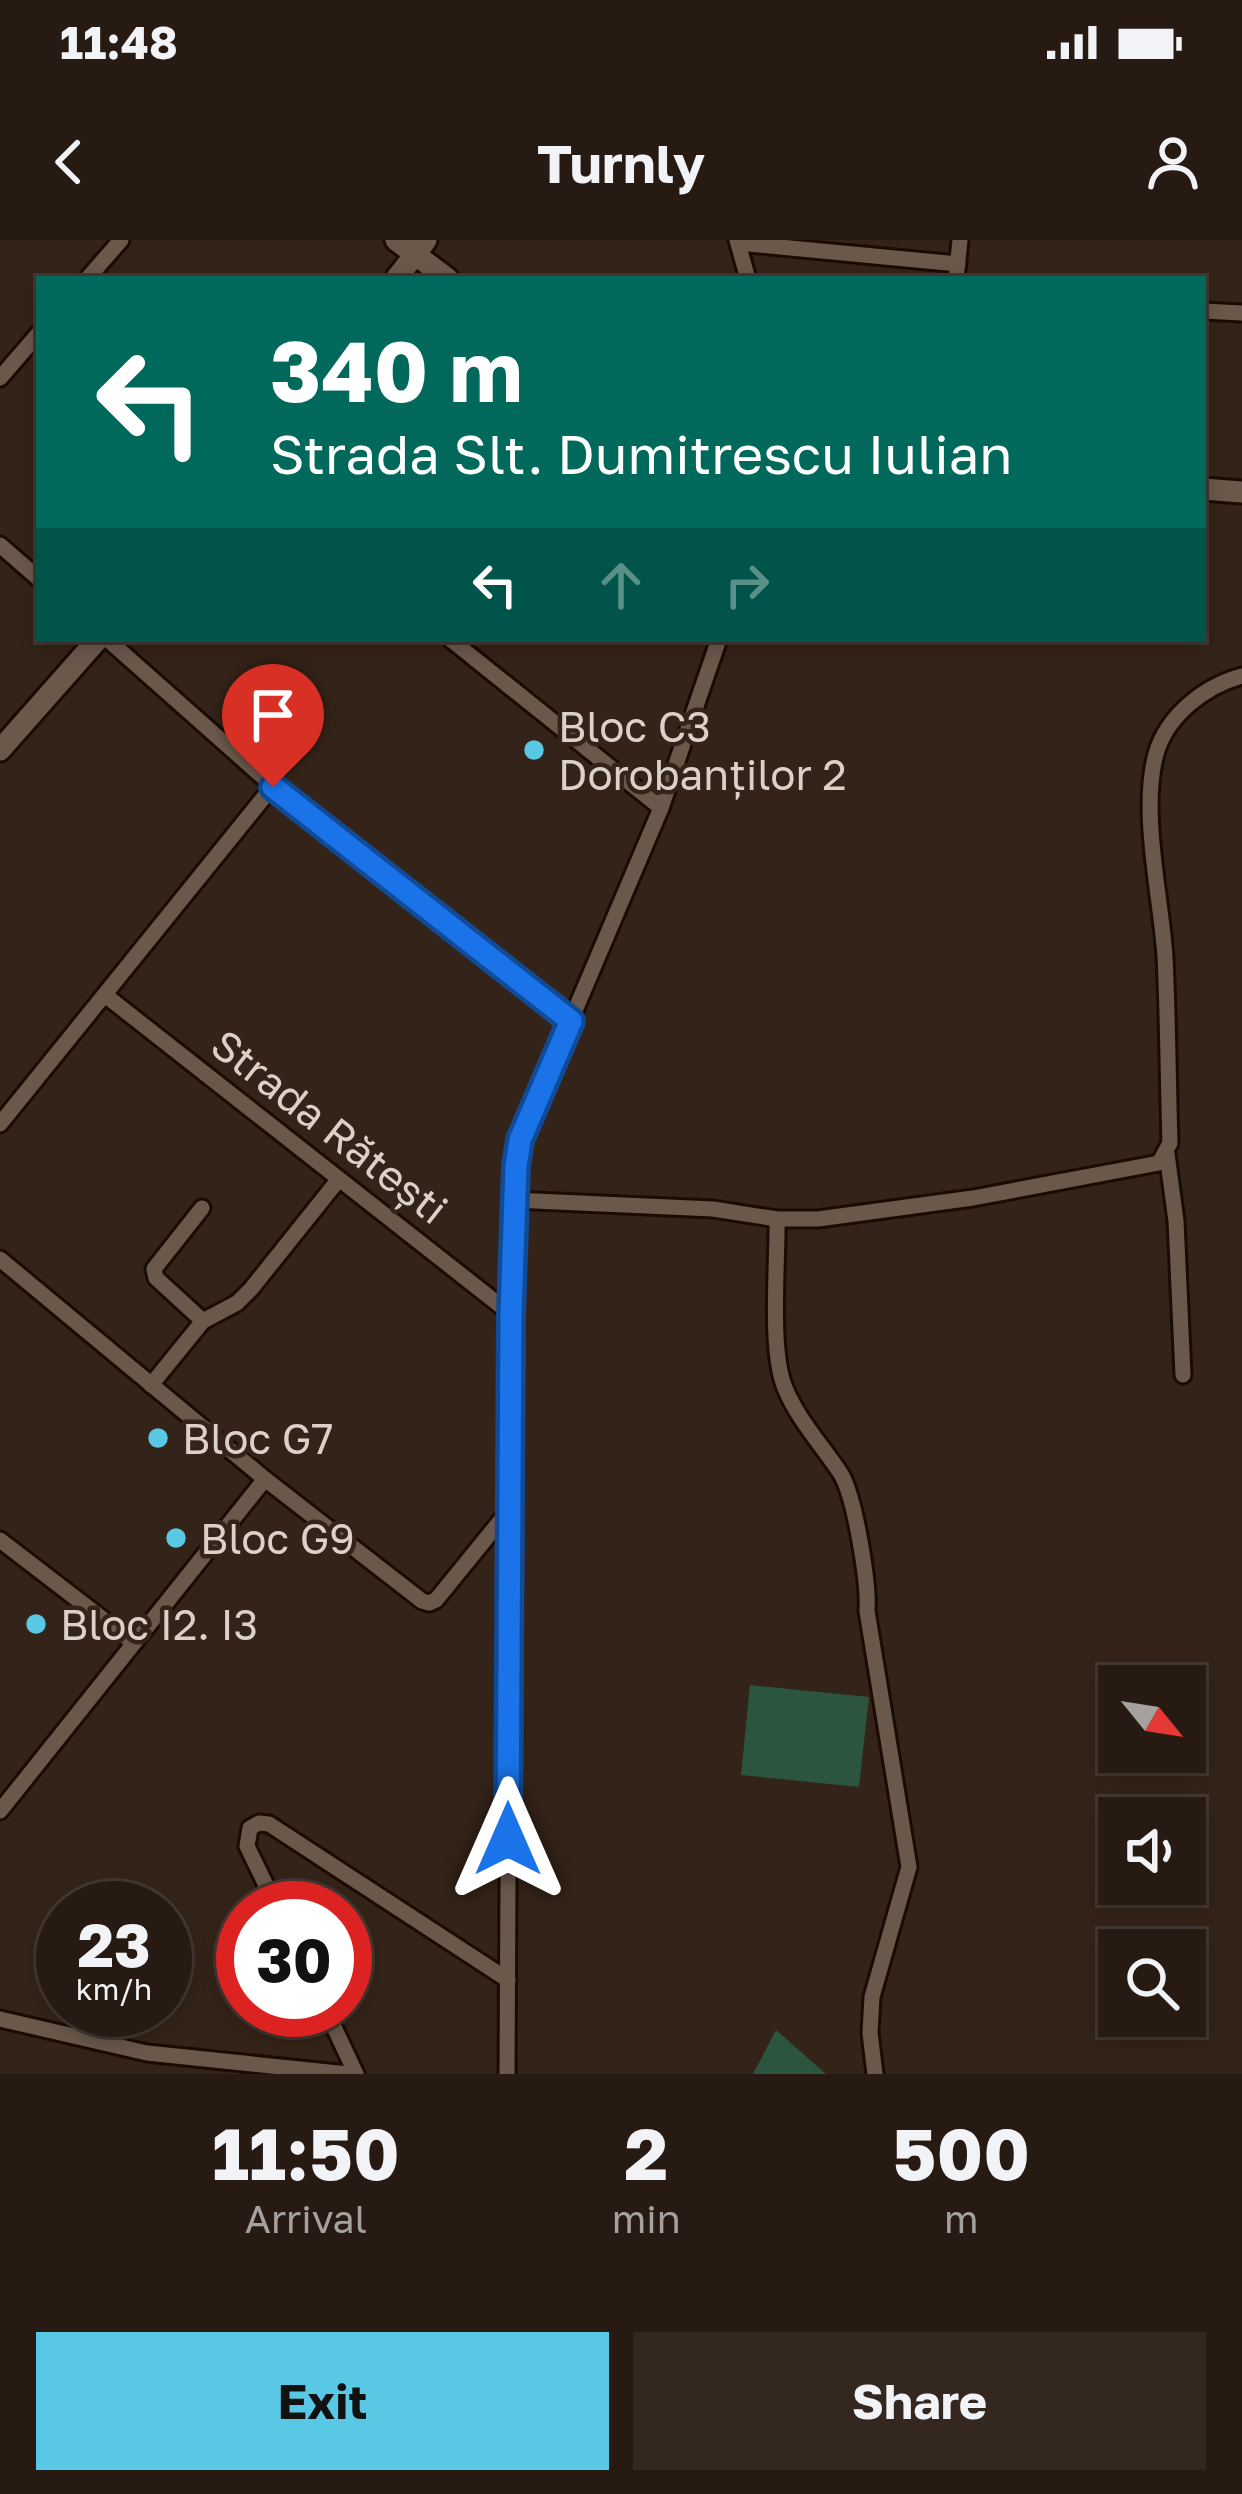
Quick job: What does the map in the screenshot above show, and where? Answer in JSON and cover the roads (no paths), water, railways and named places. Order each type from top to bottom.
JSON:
[{"type":"main road","points":[[397,276],[412,245],[445,276]]},
{"type":"main road","points":[[1206,489],[1242,492]]},
{"type":"main road","points":[[0,750],[100,642]]},
{"type":"street","points":[[90,276],[121,240]]},
{"type":"street","points":[[747,276],[738,241],[957,271],[961,240]]},
{"type":"street","points":[[1206,310],[1242,313]]},
{"type":"street","points":[[0,377],[36,336]]},
{"type":"street","points":[[0,545],[36,576]]},
{"type":"street","points":[[106,642],[273,787],[571,1021]]},
{"type":"street","points":[[454,642],[661,808]]},
{"type":"street","points":[[508,2074],[511,1314],[520,1140],[661,808],[718,642]]},
{"type":"street","points":[[1184,1375],[1176,1221],[1167,1154],[1165,957],[1151,800],[1156,752],[1174,722],[1198,695],[1242,676]]},
{"type":"street","points":[[0,1124],[273,787]]},
{"type":"street","name":"Strada Rătești","points":[[105,995],[511,1314]]},
{"type":"street","points":[[514,1200],[818,1219],[1141,1169],[1159,1163],[1167,1154]]},
{"type":"street","points":[[152,1385],[203,1321],[237,1303],[250,1289],[339,1179]]},
{"type":"street","points":[[202,1208],[154,1269],[156,1278],[203,1321]]},
{"type":"street","points":[[777,1219],[778,1359],[783,1384],[844,1480],[868,1588],[867,1612],[909,1867],[872,1997],[875,2074]]},
{"type":"street","points":[[0,1259],[265,1479],[430,1603],[510,1509]]},
{"type":"street","points":[[0,1810],[265,1479]]},
{"type":"street","points":[[0,1540],[134,1643]]},
{"type":"street","points":[[264,1881],[247,1846],[250,1828],[259,1823],[269,1824],[356,1881]]},
{"type":"street","points":[[372,1891],[508,1980]]},
{"type":"street","points":[[0,2019],[147,2053],[352,2074],[337,2037]]},
{"type":"place","name":"Bloc C3 Dorobanților 2","points":[[534,750]]},
{"type":"place","name":"Bloc G7","points":[[158,1438]]},
{"type":"place","name":"Bloc G9","points":[[176,1538]]},
{"type":"place","name":"Bloc I2. I3","points":[[36,1624]]}]
